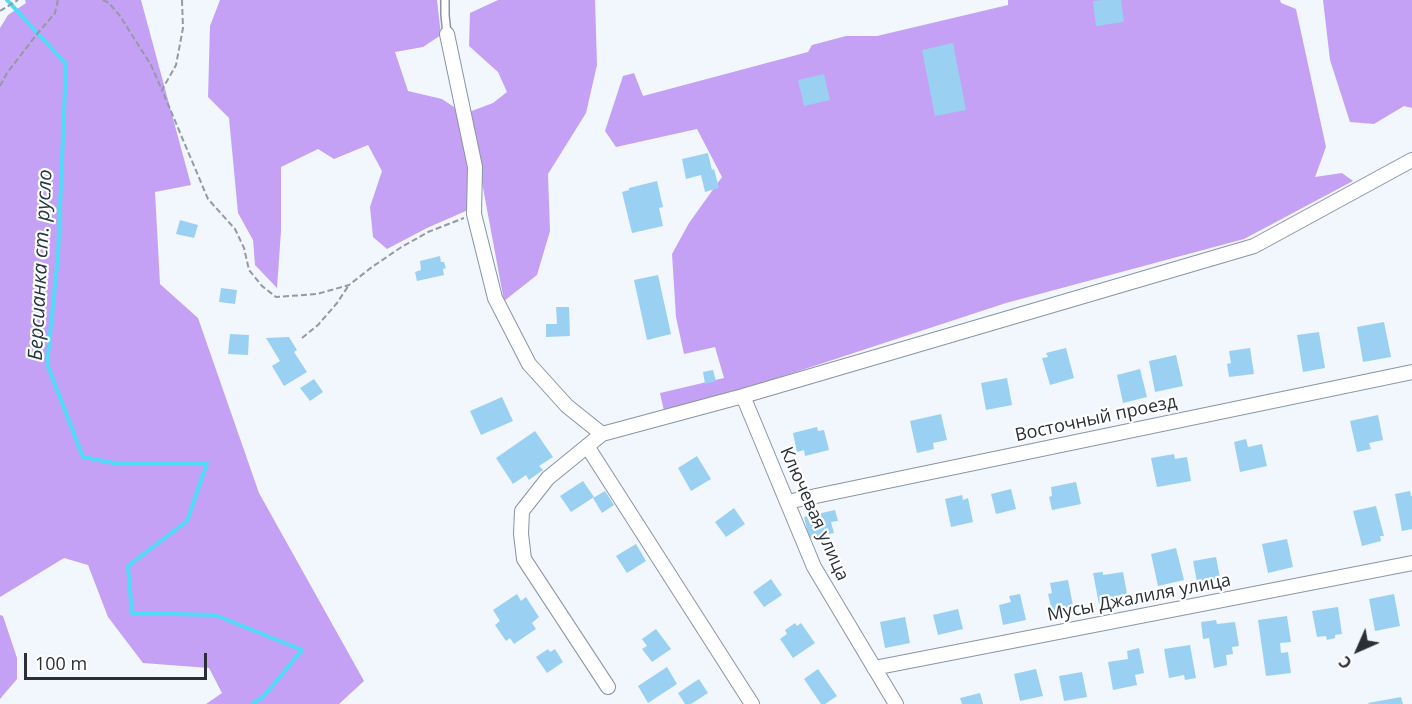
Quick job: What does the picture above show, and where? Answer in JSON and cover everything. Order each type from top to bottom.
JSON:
[{"type":"street","points":[[447,34],[475,167],[474,214],[495,298],[529,364],[567,406],[602,435]]},
{"type":"street","points":[[608,687],[524,559],[520,534],[522,511],[548,478],[602,435],[1254,246],[1412,160]]},
{"type":"street","name":"Восточный проезд","points":[[787,502],[1412,372]]},
{"type":"street","name":"Ключевая улица","points":[[742,396],[814,567],[896,704]]},
{"type":"street","points":[[587,446],[752,704]]},
{"type":"street","name":"Мусы Джалиля улица","points":[[873,668],[1412,563]]},
{"type":"lane","points":[[445,0],[447,34]]},
{"type":"path","points":[[0,11],[18,0]]},
{"type":"path","points":[[0,86],[7,73],[55,13],[58,0]]},
{"type":"path","points":[[103,0],[109,3],[120,16],[151,65],[208,198],[235,229],[244,248],[249,270],[262,286],[276,297],[317,294],[349,285]]},
{"type":"path","points":[[162,90],[176,65],[183,28],[182,0]]},
{"type":"path","points":[[302,338],[318,325],[349,285],[372,267],[428,232],[474,214]]},
{"type":"shaded area","points":[[25,0],[141,0],[191,185],[155,192],[160,284],[198,318],[259,493],[364,681],[339,704],[206,704],[222,693],[209,668],[143,663],[108,617],[88,565],[64,558],[0,597],[0,28],[8,15],[26,3]]},
{"type":"shaded area","points":[[220,0],[437,0],[441,35],[423,47],[395,52],[408,91],[442,99],[457,109],[468,159],[468,210],[387,249],[373,237],[370,207],[382,171],[368,145],[334,159],[318,149],[281,167],[281,231],[277,288],[255,265],[253,240],[238,213],[229,118],[208,97],[210,26]]},
{"type":"shaded area","points":[[498,0],[595,0],[597,65],[586,113],[548,174],[550,231],[537,275],[504,301],[469,112],[493,103],[507,92],[498,72],[469,46],[470,13]]},
{"type":"shaded area","points":[[1008,0],[1280,0],[1281,3],[1296,9],[1326,147],[1315,177],[1342,173],[1353,181],[1244,239],[1006,303],[744,389],[664,411],[660,393],[724,378],[715,347],[684,354],[676,317],[672,254],[689,223],[722,177],[697,129],[616,147],[605,131],[623,76],[634,73],[643,96],[808,52],[812,45],[846,36],[877,36],[1008,5]]},
{"type":"shaded area","points":[[1323,0],[1412,0],[1412,108],[1404,106],[1374,124],[1350,122],[1330,60]]},
{"type":"shaded area","points":[[0,615],[3,616],[17,658],[17,679],[0,699]]},
{"type":"building","points":[[1121,0],[1124,22],[1096,26],[1093,1]]},
{"type":"building","points":[[953,43],[966,110],[935,116],[922,50]]},
{"type":"building","points":[[824,74],[830,100],[804,106],[798,80]]},
{"type":"building","points":[[708,153],[719,188],[705,192],[701,175],[686,179],[682,159]]},
{"type":"building","points":[[657,181],[663,207],[659,208],[663,226],[632,233],[622,192]]},
{"type":"building","points":[[180,220],[198,225],[194,238],[176,234]]},
{"type":"building","points":[[440,256],[446,268],[443,269],[444,275],[417,281],[415,272],[421,270],[420,261]]},
{"type":"building","points":[[658,275],[671,334],[647,340],[634,280]]},
{"type":"building","points":[[221,288],[237,290],[235,304],[219,302]]},
{"type":"building","points":[[556,307],[569,307],[570,336],[546,337],[546,324],[557,324]]},
{"type":"building","points":[[1384,322],[1391,357],[1363,362],[1357,327]]},
{"type":"building","points":[[1319,332],[1325,368],[1303,372],[1297,335]]},
{"type":"building","points":[[230,334],[249,335],[248,355],[228,354]]},
{"type":"building","points":[[289,337],[297,350],[294,352],[307,372],[284,386],[272,366],[280,361],[266,338]]},
{"type":"building","points":[[1066,348],[1074,378],[1050,385],[1042,358],[1048,357],[1046,353]]},
{"type":"building","points":[[1250,348],[1254,374],[1229,377],[1227,364],[1231,363],[1229,351]]},
{"type":"building","points":[[1176,355],[1183,386],[1155,392],[1149,361]]},
{"type":"building","points":[[1140,369],[1147,397],[1123,403],[1117,375]]},
{"type":"building","points":[[713,370],[716,381],[705,384],[703,372]]},
{"type":"building","points":[[1007,378],[1012,405],[986,410],[981,383]]},
{"type":"building","points":[[314,379],[323,392],[310,401],[300,388]]},
{"type":"building","points":[[502,397],[513,421],[481,435],[470,411]]},
{"type":"building","points":[[941,414],[947,440],[933,443],[934,449],[917,453],[910,421]]},
{"type":"building","points":[[1378,415],[1383,440],[1369,443],[1371,449],[1357,452],[1350,421]]},
{"type":"building","points":[[817,427],[818,431],[824,430],[829,450],[805,456],[804,450],[797,452],[793,433]]},
{"type":"building","points":[[535,431],[553,457],[539,466],[543,470],[529,480],[526,475],[513,484],[496,458]]},
{"type":"building","points":[[1246,439],[1248,447],[1262,444],[1267,466],[1240,472],[1234,442]]},
{"type":"building","points":[[1174,454],[1175,459],[1187,457],[1191,481],[1157,487],[1151,458]]},
{"type":"building","points":[[697,456],[711,479],[691,491],[678,468]]},
{"type":"building","points":[[583,481],[594,497],[571,512],[560,496]]},
{"type":"building","points":[[1076,482],[1081,504],[1052,510],[1049,497],[1052,496],[1051,487]]},
{"type":"building","points":[[1011,489],[1016,509],[996,514],[991,494]]},
{"type":"building","points":[[605,491],[614,505],[602,513],[593,498]]},
{"type":"building","points":[[1410,491],[1412,529],[1402,531],[1395,494]]},
{"type":"building","points":[[962,495],[963,500],[968,498],[973,522],[951,527],[945,499]]},
{"type":"building","points":[[1376,506],[1384,536],[1380,536],[1381,541],[1362,546],[1353,511]]},
{"type":"building","points":[[734,508],[745,524],[726,537],[715,522]]},
{"type":"building","points":[[835,510],[838,521],[831,522],[834,533],[809,538],[804,517]]},
{"type":"building","points":[[1287,539],[1293,567],[1268,573],[1262,544]]},
{"type":"building","points":[[636,544],[646,561],[627,573],[616,556]]},
{"type":"building","points":[[1176,548],[1184,580],[1158,586],[1151,554]]},
{"type":"building","points":[[1216,557],[1220,578],[1197,582],[1193,561]]},
{"type":"building","points":[[1103,572],[1103,575],[1123,572],[1128,599],[1099,604],[1093,573]]},
{"type":"building","points":[[771,579],[782,595],[764,607],[753,592]]},
{"type":"building","points":[[1068,580],[1073,606],[1052,611],[1048,594],[1052,593],[1050,583]]},
{"type":"building","points":[[517,594],[521,601],[526,597],[539,617],[532,623],[536,629],[514,644],[510,638],[506,641],[495,625],[500,621],[493,610]]},
{"type":"building","points":[[1020,594],[1026,620],[1003,625],[999,605],[1011,602],[1009,596]]},
{"type":"building","points":[[1394,594],[1400,626],[1375,631],[1369,599]]},
{"type":"building","points":[[1338,607],[1342,634],[1327,640],[1326,636],[1317,637],[1312,611]]},
{"type":"building","points":[[958,609],[963,629],[938,635],[933,615]]},
{"type":"building","points":[[1287,616],[1291,642],[1280,643],[1281,653],[1288,652],[1291,673],[1266,676],[1258,620]]},
{"type":"building","points":[[905,617],[910,643],[885,648],[880,622]]},
{"type":"building","points":[[1216,620],[1217,624],[1235,622],[1239,646],[1232,647],[1233,654],[1226,655],[1227,665],[1214,668],[1209,638],[1203,639],[1201,622]]},
{"type":"building","points":[[795,623],[797,626],[801,623],[815,643],[793,658],[780,639],[787,634],[785,630]]},
{"type":"building","points":[[656,629],[671,649],[652,662],[642,649],[647,646],[642,639]]},
{"type":"building","points":[[1190,645],[1196,678],[1185,680],[1184,675],[1169,678],[1164,649]]},
{"type":"building","points":[[1139,648],[1144,673],[1135,675],[1137,685],[1113,690],[1108,662],[1128,659],[1127,651]]},
{"type":"building","points":[[548,649],[550,652],[555,649],[563,662],[547,673],[536,657]]},
{"type":"building","points":[[667,667],[677,684],[648,703],[638,686]]},
{"type":"building","points":[[818,669],[837,696],[825,704],[821,704],[804,679]]},
{"type":"building","points":[[1036,669],[1043,696],[1020,701],[1014,674]]},
{"type":"building","points":[[1082,672],[1087,697],[1064,701],[1059,676]]},
{"type":"building","points":[[699,679],[708,693],[691,704],[685,704],[678,693]]},
{"type":"building","points":[[980,693],[983,704],[962,704],[960,698]]},
{"type":"building","points":[[1401,697],[1403,704],[1368,703]]},
{"type":"waterway","name":"Берсианка ст. русло","points":[[7,0],[66,64],[58,255],[47,364],[83,457],[119,464],[207,463],[187,521],[128,566],[132,613],[215,615],[302,650],[264,696],[252,704]]}]
